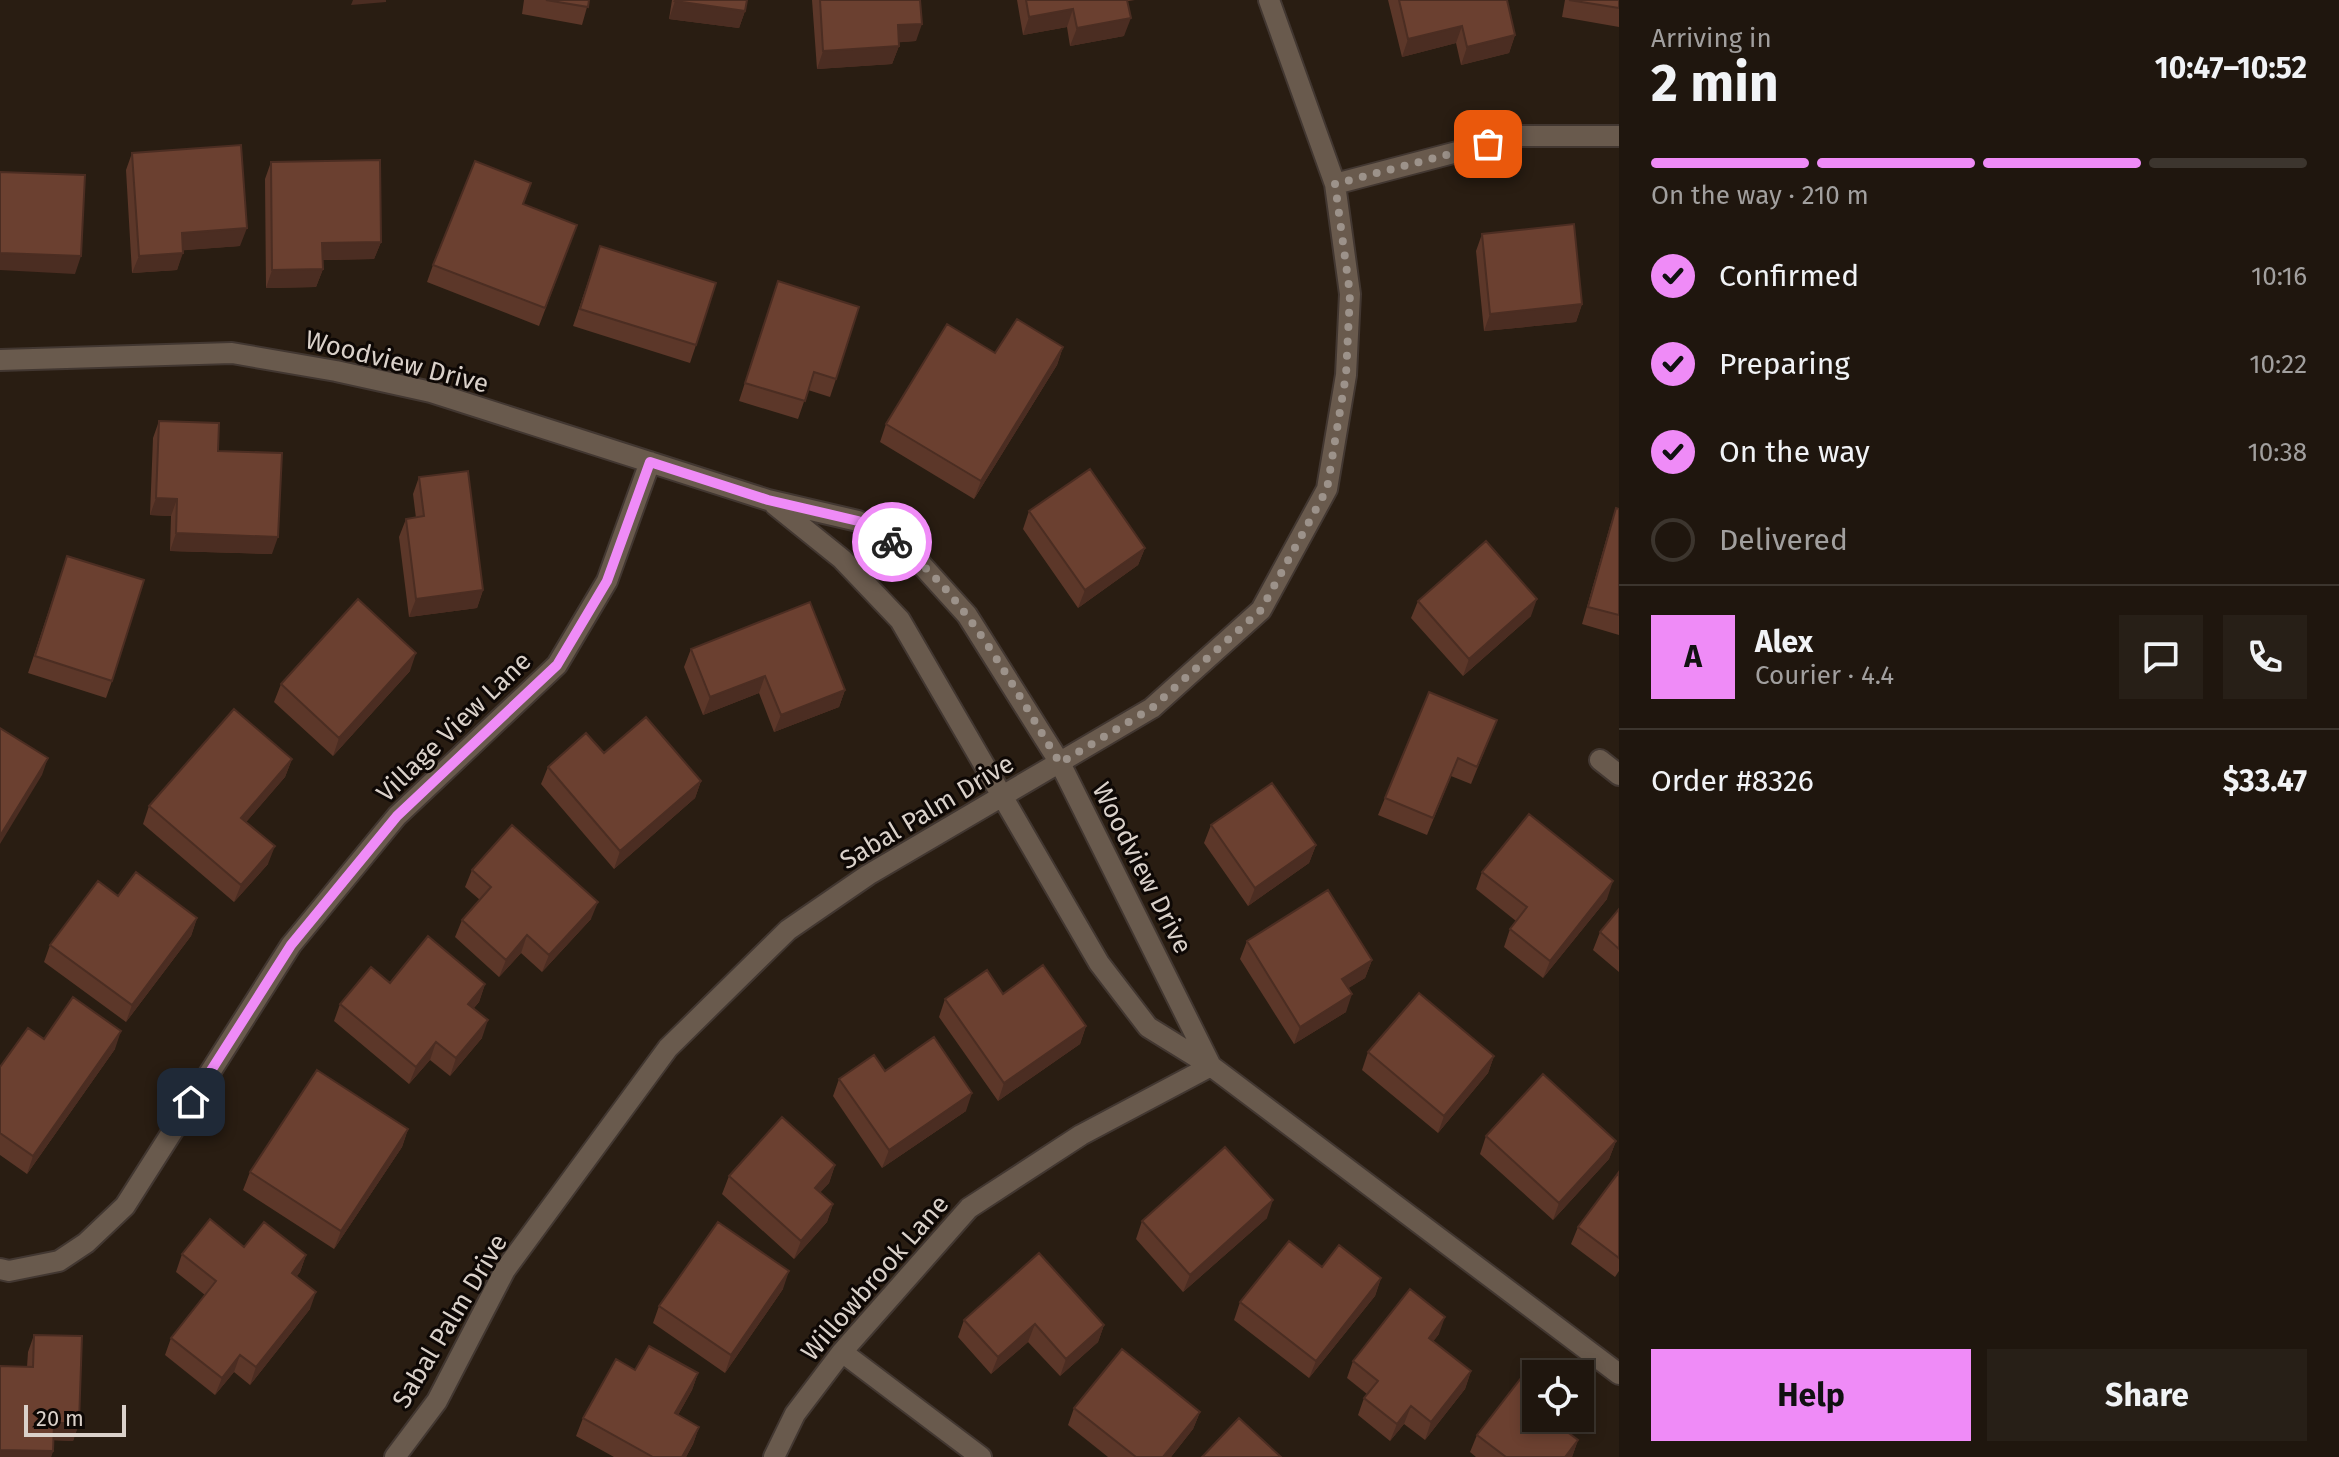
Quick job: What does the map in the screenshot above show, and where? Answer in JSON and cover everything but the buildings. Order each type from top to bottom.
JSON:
[{"type":"street","name":"Sabal Palm Drive","points":[[395,1457],[437,1401],[505,1270],[668,1048],[788,930],[868,875],[1152,708],[1261,610],[1327,489],[1346,375],[1350,294],[1335,184],[1269,0]]},
{"type":"street","points":[[1335,184],[1518,136],[1619,136]]},
{"type":"street","name":"Woodview Drive","points":[[0,360],[232,353],[336,371],[431,392],[768,500],[858,521],[910,552],[967,615],[1060,763],[1211,1066]]},
{"type":"street","name":"Village View Lane","points":[[0,1269],[9,1271],[59,1261],[86,1243],[125,1206],[291,945],[397,816],[557,665],[607,581],[650,462]]},
{"type":"street","name":"Woodview Drive","points":[[768,500],[842,559],[900,620],[1099,963],[1148,1027],[1211,1066],[1619,1374]]},
{"type":"street","points":[[1600,760],[1619,775]]},
{"type":"street","name":"Willowbrook Lane","points":[[774,1457],[795,1414],[842,1352],[969,1208],[1081,1135],[1211,1066]]},
{"type":"street","points":[[842,1352],[981,1457]]},
{"type":"way so far","points":[[892,542],[910,552],[967,615],[1060,763],[1152,708],[1261,610],[1327,489],[1346,375],[1350,294],[1335,184],[1488,144]]},
{"type":"route","points":[[191,1102],[291,945],[397,816],[557,665],[607,581],[650,462],[768,500],[858,521],[892,542]]}]
